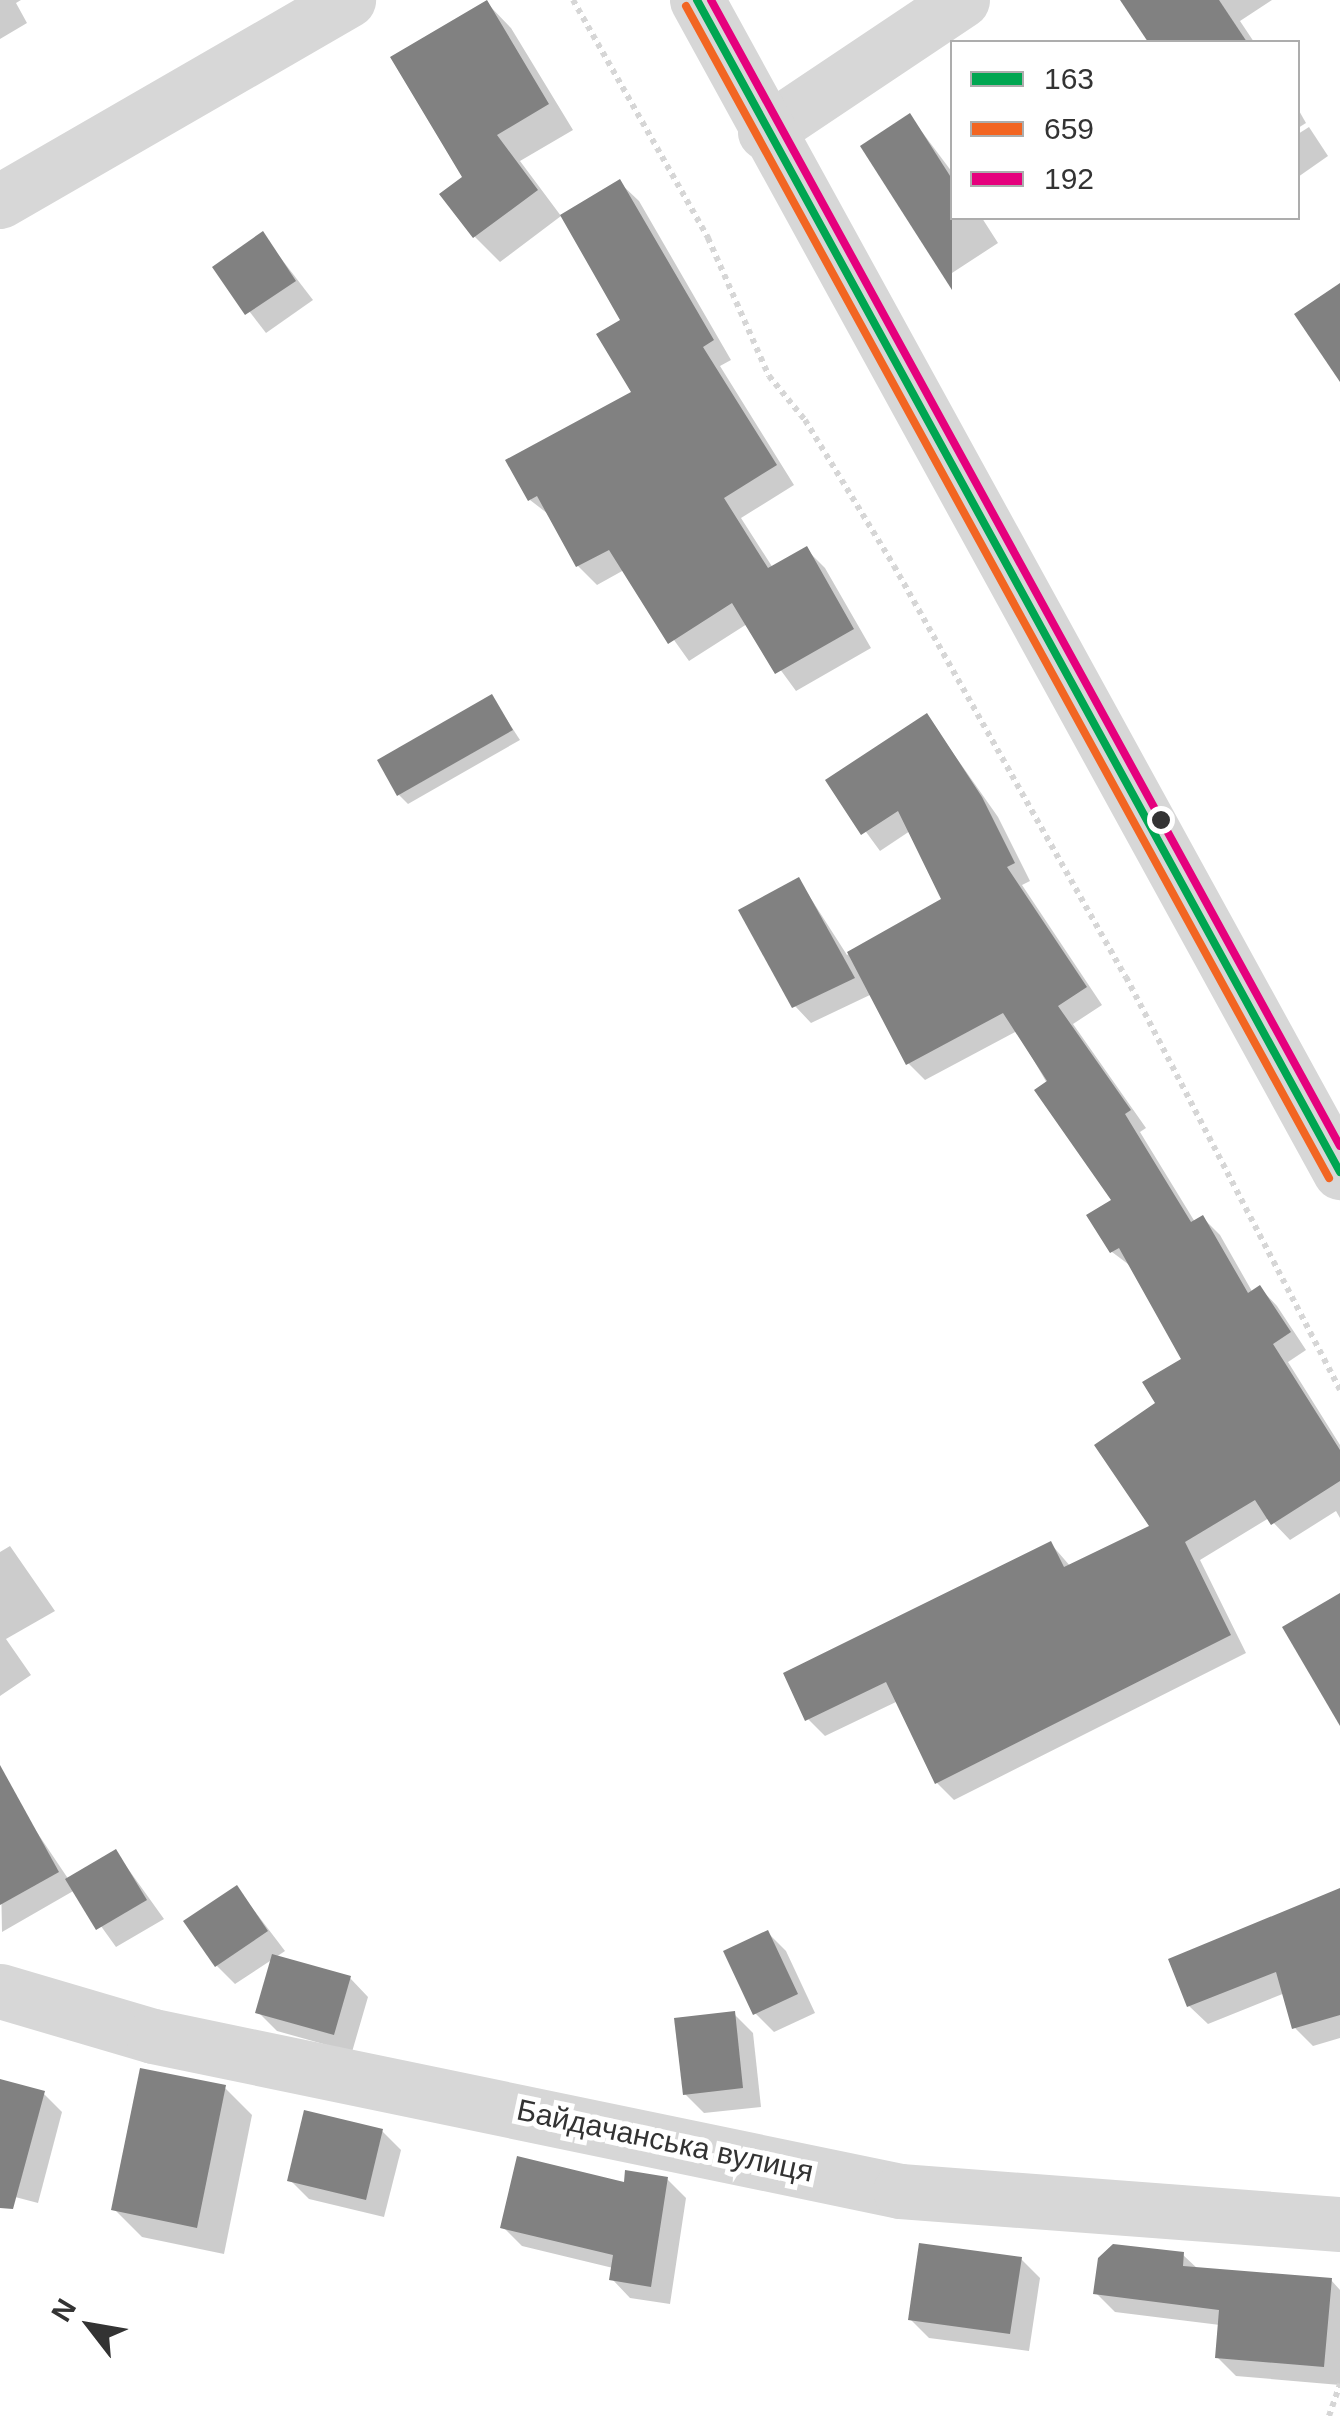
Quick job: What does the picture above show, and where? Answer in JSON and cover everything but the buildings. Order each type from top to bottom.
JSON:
[{"type":"street","points":[[0,200],[348,0]]},
{"type":"street","points":[[697,0],[765,132],[1340,1172]]},
{"type":"street","points":[[765,132],[962,0]]},
{"type":"street","name":"Байдачанська вулиця","points":[[0,1991],[153,2036],[900,2191],[1340,2224]]},
{"type":"path","points":[[573,0],[708,238],[769,376],[804,420],[894,566],[1126,978],[1340,1390]]},
{"type":"path","points":[[1329,2416],[1340,2384]]},
{"type":"transit line","name":"163","points":[[697,0],[1340,1172]]},
{"type":"transit line","name":"192","points":[[711,0],[1340,1146]]},
{"type":"transit line","name":"659","points":[[686,6],[1329,1178]]}]
